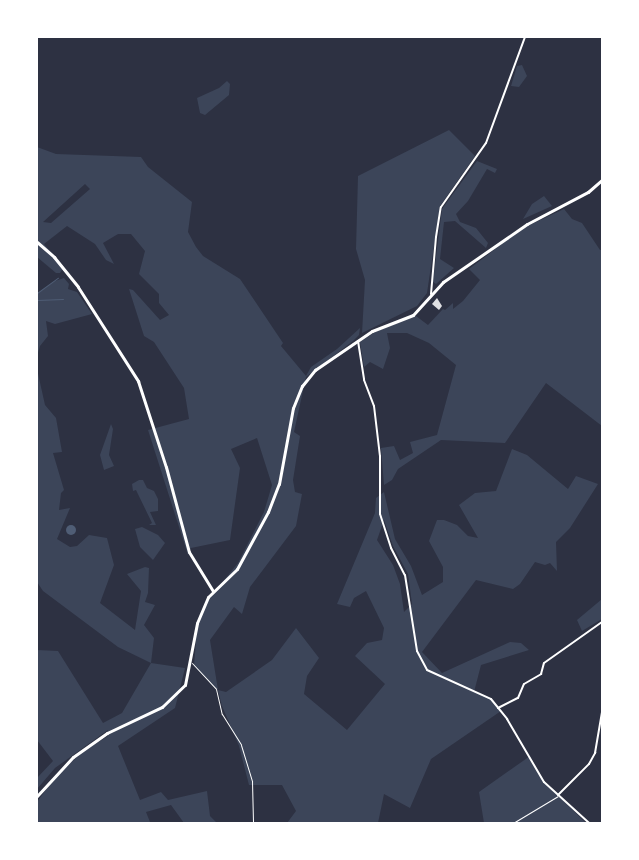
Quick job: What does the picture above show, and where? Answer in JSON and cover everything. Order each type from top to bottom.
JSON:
[{"type":"street","points":[[432,294],[436,237],[441,207],[486,143],[525,37]]},
{"type":"street","points":[[37,796],[73,756],[107,733],[162,708],[176,697],[188,678],[189,660],[197,623],[213,591],[237,569],[268,512],[279,484],[293,408],[302,386],[315,370],[372,331],[413,315],[443,282],[527,224],[588,192],[602,180]]},
{"type":"street","points":[[37,242],[54,257],[78,287],[138,381],[166,467],[189,552],[213,591]]},
{"type":"street","points":[[358,341],[364,380],[374,406],[380,456],[380,514],[391,548],[405,575],[417,651],[427,670],[491,699],[544,782],[589,823]]},
{"type":"street","points":[[498,708],[518,698],[524,684],[541,674],[544,663],[602,622]]},
{"type":"street","points":[[558,795],[589,764],[595,753],[602,712]]},
{"type":"lane","points":[[513,823],[558,795]]},
{"type":"path","points":[[189,660],[216,689],[222,714],[241,745],[252,782],[253,823]]},
{"type":"shaded area","points":[[522,65],[527,76],[519,87],[511,86],[517,66]]},
{"type":"shaded area","points":[[227,81],[230,84],[229,95],[205,115],[200,113],[197,98],[219,88]]},
{"type":"shaded area","points":[[449,130],[475,156],[440,206],[427,293],[417,306],[362,333],[365,280],[356,249],[358,176]]},
{"type":"shaded area","points":[[37,147],[56,154],[141,157],[148,167],[192,202],[188,232],[196,247],[203,256],[240,279],[283,343],[281,346],[306,376],[311,367],[337,349],[360,328],[359,335],[353,341],[306,377],[294,432],[300,436],[293,480],[295,492],[302,494],[296,526],[250,587],[242,614],[234,607],[210,640],[218,690],[194,666],[197,627],[209,599],[238,563],[264,512],[272,485],[257,438],[231,449],[240,468],[230,540],[191,548],[188,555],[148,430],[189,419],[184,388],[154,342],[144,336],[129,289],[133,290],[160,320],[169,315],[159,303],[159,294],[139,274],[145,251],[131,234],[118,234],[103,243],[114,264],[106,260],[95,244],[67,226],[44,244],[64,267],[60,273],[56,273],[37,257]],"holes":[[[85,184],[90,189],[51,223],[43,222]]]},
{"type":"shaded area","points":[[477,161],[497,169],[495,173],[487,169],[468,201],[456,214],[460,222],[476,228],[488,243],[486,248],[455,221],[444,222],[440,259],[454,268],[436,284],[433,282],[442,209]]},
{"type":"shaded area","points":[[544,196],[552,206],[523,219],[532,204]]},
{"type":"shaded area","points":[[564,209],[572,219],[582,223],[600,250],[602,250],[602,426],[546,383],[505,443],[441,440],[398,469],[392,480],[384,485],[381,448],[394,446],[400,460],[413,453],[410,442],[437,435],[456,365],[429,343],[407,333],[387,333],[390,348],[383,369],[370,362],[364,367],[360,342],[375,332],[416,316],[428,325],[443,309],[445,310],[453,303],[453,309],[463,301],[480,280],[469,269],[523,228]]},
{"type":"shaded area","points":[[64,278],[69,284],[68,289],[77,292],[92,314],[55,324],[46,321],[48,336],[40,346],[37,356],[37,294],[55,281]]},
{"type":"shaded area","points":[[37,369],[45,405],[56,418],[62,452],[53,453],[64,490],[61,493],[59,510],[70,508],[57,539],[70,547],[77,546],[89,535],[107,538],[114,565],[100,603],[135,630],[141,591],[127,574],[145,567],[149,568],[148,593],[145,602],[155,605],[144,625],[154,638],[151,663],[118,647],[43,591],[37,582]]},
{"type":"shaded area","points":[[111,424],[113,429],[109,455],[114,466],[104,470],[100,455]]},
{"type":"shaded area","points":[[512,449],[527,455],[568,489],[576,476],[598,484],[570,528],[556,542],[557,571],[550,563],[545,565],[535,562],[520,584],[513,589],[476,580],[422,652],[442,673],[510,642],[521,643],[529,650],[481,665],[474,692],[491,699],[501,711],[431,759],[410,808],[384,794],[378,823],[287,823],[296,811],[282,785],[249,785],[239,746],[222,706],[218,690],[226,692],[272,660],[296,628],[319,658],[307,676],[304,694],[347,730],[385,684],[355,656],[367,643],[382,640],[384,628],[366,591],[354,598],[350,607],[337,604],[375,513],[376,498],[384,492],[395,539],[411,566],[422,595],[443,582],[443,567],[429,541],[437,520],[444,520],[457,525],[468,536],[478,538],[459,505],[475,493],[496,491]],"holes":[[[384,520],[393,546],[408,574],[412,604],[404,612],[400,584],[393,565],[377,540]]]},
{"type":"shaded area","points":[[139,480],[143,480],[147,488],[154,491],[158,499],[158,511],[150,512],[156,525],[149,525],[152,523],[136,490],[133,491],[132,484]]},
{"type":"shaded area","points":[[69,525],[73,525],[75,526],[75,534],[69,535],[66,532],[66,528]]},
{"type":"shaded area","points":[[142,527],[158,535],[165,543],[153,560],[140,547],[135,529]]},
{"type":"shaded area","points":[[602,599],[602,619],[582,631],[577,620]]},
{"type":"shaded area","points":[[37,650],[58,651],[103,723],[122,713],[151,663],[185,668],[175,708],[118,746],[140,800],[161,792],[168,800],[207,791],[210,816],[217,823],[184,823],[171,805],[146,812],[150,822],[146,823],[37,823],[37,802],[53,780],[82,752],[108,736],[108,730],[55,768],[37,789],[37,778],[53,761],[37,740]]},
{"type":"shaded area","points":[[530,756],[544,782],[586,823],[484,823],[479,792]]},
{"type":"building","points":[[437,298],[442,306],[439,310],[432,304]]},
{"type":"waterway","points":[[37,293],[58,278]]},
{"type":"waterway","points":[[37,300],[63,299]]}]
